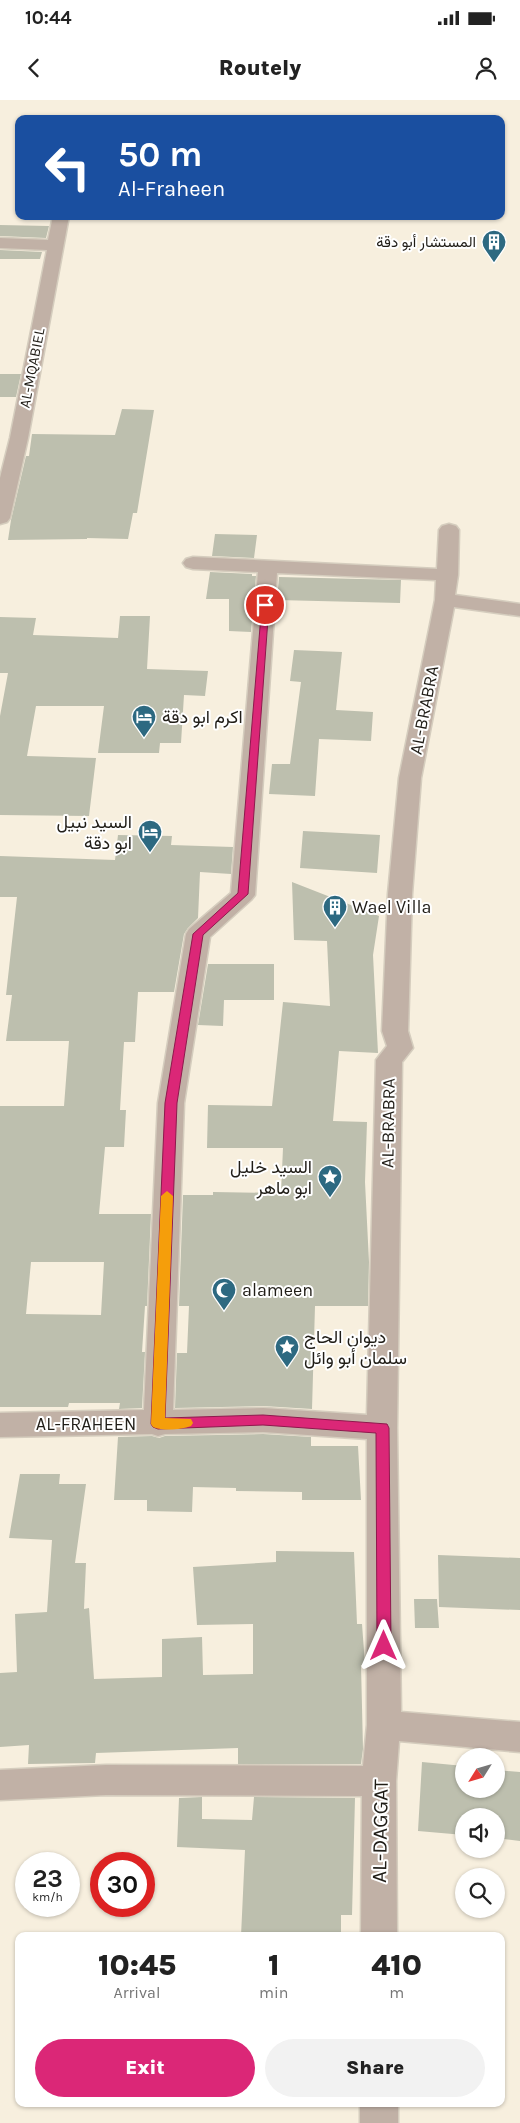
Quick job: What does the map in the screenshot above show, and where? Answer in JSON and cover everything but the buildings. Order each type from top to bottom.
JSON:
[{"type":"street","name":"AL-MQABIEL","points":[[0,518],[19,438],[60,220]]},
{"type":"street","points":[[0,243],[56,245]]},
{"type":"street","name":"AL-BRABRA","points":[[384,1725],[382,1428],[389,1060],[400,1048],[395,1031],[400,894],[410,778],[447,588],[449,530]]},
{"type":"street","points":[[193,563],[268,567],[447,588],[520,610]]},
{"type":"street","points":[[158,1424],[171,1103],[198,934],[243,894],[268,567]]},
{"type":"street","name":"AL-FRAHEEN","points":[[0,1425],[158,1424],[263,1420],[382,1428]]},
{"type":"street","points":[[384,1725],[520,1737]]},
{"type":"street","name":"AL-DAGGAT","points":[[379,1932],[379,1780],[384,1725]]},
{"type":"street","points":[[0,1785],[106,1780],[379,1780]]},
{"type":"street","points":[[379,2107],[379,2123]]},
{"type":"slow traffic","points":[[167,1196],[158,1424],[187,1423]]},
{"type":"place","name":"المستشار أبو دقة","points":[[494,263]]},
{"type":"place","name":"اكرم ابو دقة","points":[[144,738]]},
{"type":"place","name":"السيد نبيل ابو دقة","points":[[150,853]]},
{"type":"place","name":"Wael Villa","points":[[335,928]]},
{"type":"place","name":"السيد خليل ابو ماهر","points":[[330,1198]]},
{"type":"place","name":"alameen","points":[[224,1311]]},
{"type":"place","name":"ديوان الحاج سلمان أبو وائل","points":[[287,1368]]},
{"type":"route","points":[[265,605],[243,894],[198,934],[171,1103],[158,1424],[263,1420],[382,1428],[384,1646]]}]
